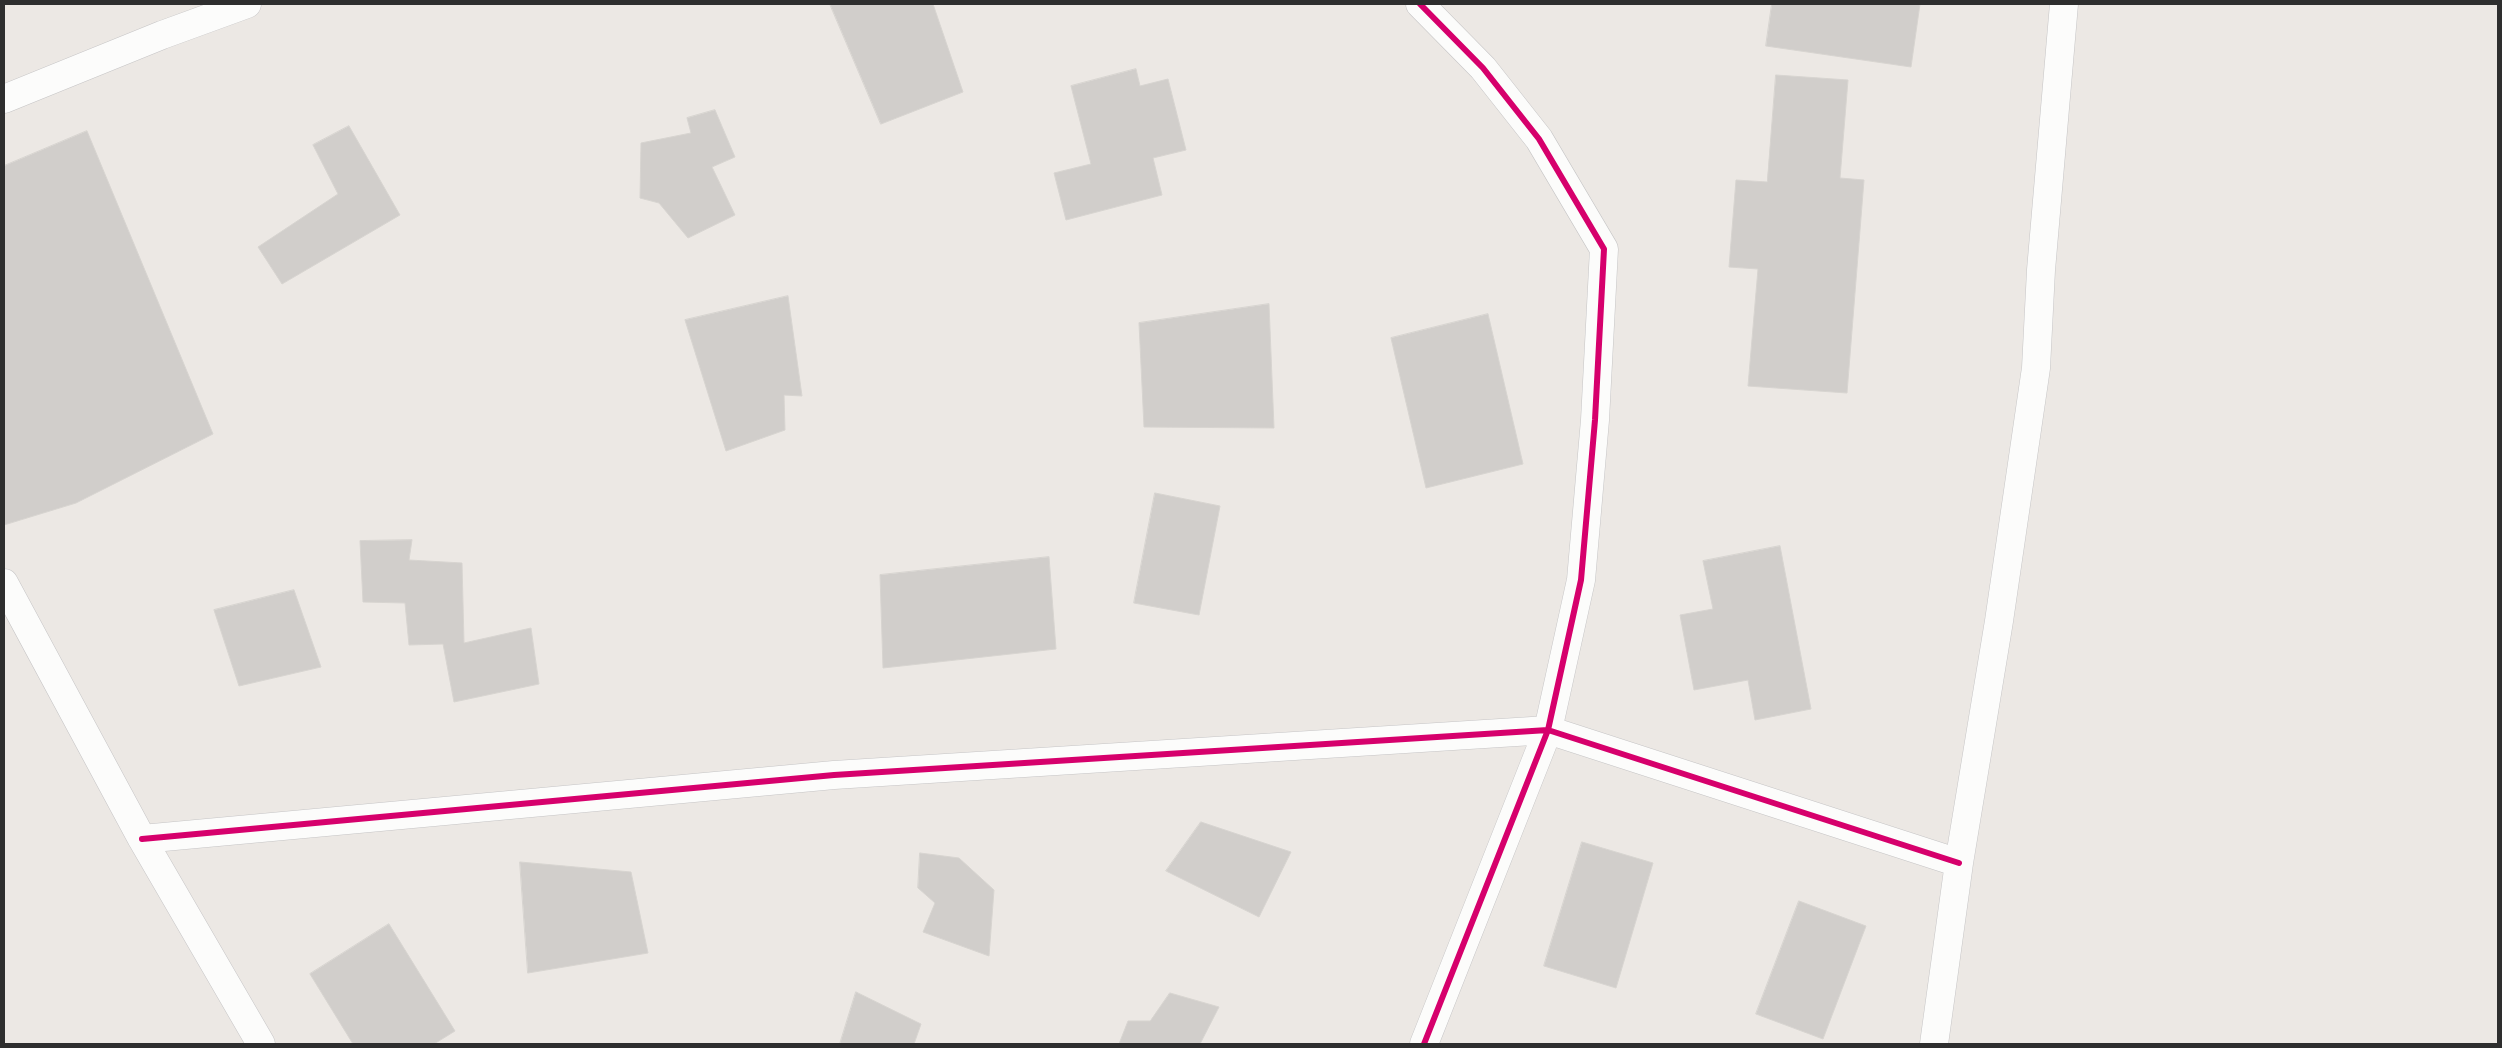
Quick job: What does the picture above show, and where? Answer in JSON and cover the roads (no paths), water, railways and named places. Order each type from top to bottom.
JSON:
[{"type":"street","points":[[4,99],[162,35],[247,4]]},
{"type":"street","points":[[1420,4],[1482,68],[1539,139],[1604,249],[1595,420],[1581,580],[1548,730],[1424,1044]]},
{"type":"street","points":[[1934,1044],[1959,863],[1999,621],[2036,368],[2041,270],[2064,4]]},
{"type":"street","points":[[4,582],[142,839],[261,1044]]},
{"type":"street","points":[[142,839],[834,775],[1548,730],[1959,863]]}]
